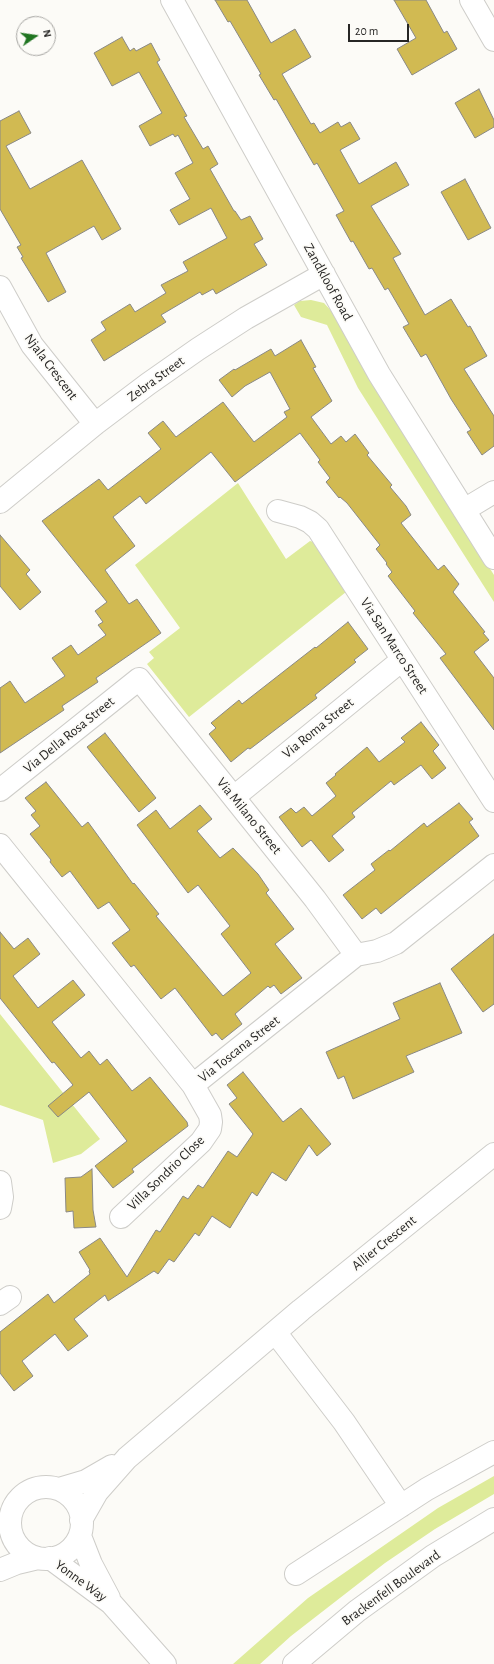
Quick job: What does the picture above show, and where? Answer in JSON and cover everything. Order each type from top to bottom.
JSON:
[{"type":"street","name":"Zandkloof Road","points":[[172,0],[379,374],[494,558]]},
{"type":"street","points":[[471,0],[494,40]]},
{"type":"street","name":"Zebra Street","points":[[0,502],[95,424],[148,384],[246,318],[324,274]]},
{"type":"street","name":"Njala Crescent","points":[[0,287],[32,345],[95,424]]},
{"type":"street","points":[[464,510],[494,492]]},
{"type":"street","name":"Via San Marco Street","points":[[278,510],[300,517],[310,522],[318,529],[494,801]]},
{"type":"street","name":"Via Roma Street","points":[[234,797],[402,660]]},
{"type":"street","name":"Via Milano Street","points":[[139,679],[315,899],[356,955]]},
{"type":"street","name":"Via Della Rosa Street","points":[[0,790],[139,679]]},
{"type":"street","name":"Via Toscana Street","points":[[0,845],[193,1085],[356,955],[377,951],[396,943],[494,865]]},
{"type":"street","name":"Villa Sondrio Close","points":[[121,1217],[206,1136],[211,1122],[210,1115],[193,1085]]},
{"type":"street","name":"Allier Crescent","points":[[81,1528],[97,1492],[127,1458],[275,1332],[494,1154]]},
{"type":"street","points":[[0,1182],[2,1197],[0,1208]]},
{"type":"street","points":[[275,1332],[344,1422],[401,1506]]},
{"type":"street","points":[[296,1574],[427,1489],[494,1452]]},
{"type":"street","name":"Allier Crescent","points":[[59,1489],[86,1481],[127,1458]]},
{"type":"street","points":[[0,1549],[10,1525],[11,1513],[16,1502],[24,1493],[35,1488],[47,1486],[59,1489],[69,1495],[77,1505],[81,1528],[71,1548],[61,1555],[44,1558],[28,1554],[18,1547],[12,1536],[10,1525]]},
{"type":"street","name":"Brackenfell Boulevard","points":[[294,1664],[364,1606],[434,1556],[494,1519]]},
{"type":"street","name":"Yonne Way","points":[[81,1528],[91,1564],[111,1603],[165,1664]]},
{"type":"street","name":"Yonne Way","points":[[0,1570],[17,1563],[44,1558],[111,1603]]},
{"type":"green space","points":[[311,300],[324,303],[335,315],[415,451],[494,575],[494,602],[358,388],[327,325],[301,317],[294,305],[300,301]]},
{"type":"green space","points":[[238,483],[286,559],[310,541],[320,544],[346,592],[189,717],[147,664],[154,658],[149,652],[180,628],[135,565]]},
{"type":"green space","points":[[0,1014],[100,1139],[81,1154],[53,1163],[43,1120],[0,1105]]},
{"type":"green space","points":[[494,1476],[494,1494],[435,1529],[385,1563],[291,1636],[260,1664],[233,1664],[308,1598],[438,1508]]},
{"type":"building","points":[[215,0],[247,0],[271,43],[295,29],[311,57],[282,74],[311,124],[314,123],[320,133],[338,122],[341,127],[350,122],[360,139],[340,150],[359,184],[396,162],[409,185],[371,206],[401,254],[393,258],[425,315],[451,299],[468,327],[470,326],[487,356],[464,369],[494,416],[494,446],[482,455],[467,432],[471,430],[451,399],[426,354],[421,357],[403,327],[409,324],[388,288],[385,290],[372,268],[369,269],[353,241],[351,242],[336,215],[344,211],[317,163],[314,165],[276,99],[274,100],[259,75],[261,74],[230,21],[228,22]]},
{"type":"building","points":[[394,0],[426,0],[444,33],[447,31],[457,49],[412,75],[397,49],[416,38]]},
{"type":"building","points":[[122,37],[130,51],[134,48],[136,51],[151,43],[160,60],[157,62],[187,116],[184,117],[203,149],[208,146],[218,164],[210,169],[234,211],[241,220],[250,216],[263,239],[254,244],[267,265],[216,294],[213,289],[202,295],[200,292],[161,315],[166,322],[104,361],[91,340],[106,330],[101,322],[130,304],[135,312],[166,293],[161,285],[188,271],[183,262],[227,238],[211,208],[179,225],[170,210],[190,199],[175,173],[193,163],[178,135],[175,137],[173,134],[150,146],[139,126],[162,113],[139,72],[112,86],[94,53]]},
{"type":"building","points":[[479,89],[494,120],[494,127],[475,138],[455,103]]},
{"type":"building","points":[[19,111],[31,133],[6,146],[30,189],[82,160],[121,229],[102,240],[94,226],[46,253],[66,292],[48,302],[21,258],[23,257],[17,247],[21,245],[0,209],[0,121]]},
{"type":"building","points":[[465,179],[491,228],[468,240],[441,192]]},
{"type":"building","points":[[301,340],[316,367],[313,368],[332,401],[311,417],[331,444],[341,436],[346,442],[355,434],[369,453],[367,455],[392,485],[390,487],[406,506],[411,515],[401,523],[438,570],[444,565],[459,584],[453,592],[485,632],[483,633],[489,640],[474,652],[494,678],[494,730],[440,658],[446,654],[413,613],[415,611],[388,576],[392,572],[376,549],[380,545],[347,503],[340,497],[339,498],[326,482],[330,478],[318,462],[320,460],[300,433],[235,482],[211,452],[146,504],[140,496],[113,517],[135,546],[105,570],[129,604],[137,599],[161,633],[96,678],[98,682],[62,706],[64,710],[0,753],[0,688],[10,681],[25,703],[65,676],[52,658],[71,645],[78,655],[106,635],[98,625],[103,622],[95,611],[107,602],[42,521],[99,479],[108,490],[161,449],[148,433],[163,421],[176,437],[223,402],[254,442],[287,417],[284,412],[290,409],[270,372],[245,386],[232,397],[219,380],[234,369],[235,370],[271,349],[275,356]]},
{"type":"building","points":[[0,535],[30,570],[26,574],[41,592],[20,610],[0,586]]},
{"type":"building","points":[[348,622],[368,649],[354,660],[356,662],[315,695],[317,698],[231,762],[209,734],[216,728],[211,723],[239,700],[242,704]]},
{"type":"building","points":[[421,722],[439,745],[433,751],[446,768],[432,779],[421,765],[394,785],[391,781],[352,813],[355,817],[332,836],[344,850],[329,862],[311,840],[302,847],[279,817],[291,808],[296,813],[304,807],[312,816],[336,796],[326,783],[336,775],[335,774],[367,747],[379,762],[405,742],[401,738]]},
{"type":"building","points":[[105,733],[156,798],[139,812],[87,747]]},
{"type":"building","points":[[46,782],[82,827],[88,822],[133,884],[134,883],[159,914],[156,916],[223,996],[251,973],[221,934],[230,926],[198,885],[188,893],[137,825],[156,810],[170,829],[200,805],[212,819],[197,831],[220,858],[233,848],[258,874],[269,890],[266,893],[294,929],[275,944],[302,978],[281,994],[274,985],[270,988],[268,986],[235,1014],[242,1024],[222,1040],[216,1033],[212,1036],[175,988],[161,999],[134,965],[131,967],[112,943],[130,930],[109,902],[98,909],[70,871],[62,877],[50,862],[51,860],[30,834],[40,826],[31,815],[36,811],[25,798]]},
{"type":"building","points":[[459,803],[473,819],[469,822],[479,836],[381,914],[376,908],[362,919],[343,895],[375,870],[371,864],[389,850],[390,851],[424,823],[427,827]]},
{"type":"building","points":[[0,932],[14,949],[28,938],[40,954],[13,976],[38,1008],[73,980],[85,995],[52,1022],[81,1058],[89,1051],[100,1065],[107,1059],[132,1091],[150,1077],[187,1122],[188,1126],[132,1169],[134,1172],[113,1188],[95,1166],[127,1141],[89,1092],[58,1117],[48,1106],[73,1085],[54,1062],[52,1063],[0,998]]},
{"type":"building","points":[[494,934],[494,1004],[483,1012],[451,969]]},
{"type":"building","points":[[440,983],[462,1033],[406,1056],[414,1072],[353,1099],[344,1076],[338,1079],[326,1052],[400,1019],[393,1003]]},
{"type":"building","points":[[243,1072],[283,1122],[301,1108],[331,1144],[317,1156],[309,1145],[286,1181],[272,1172],[257,1196],[252,1192],[230,1228],[212,1216],[199,1236],[195,1233],[174,1262],[169,1259],[158,1274],[154,1271],[108,1301],[105,1295],[74,1319],[88,1336],[68,1351],[55,1334],[22,1361],[33,1376],[14,1391],[0,1373],[0,1332],[48,1294],[54,1303],[90,1274],[90,1270],[79,1252],[100,1238],[127,1277],[156,1230],[160,1232],[183,1196],[188,1199],[198,1185],[203,1188],[228,1151],[237,1157],[253,1134],[229,1104],[237,1098],[227,1085]]},
{"type":"building","points":[[92,1169],[93,1210],[96,1227],[74,1228],[73,1211],[66,1212],[65,1178],[81,1177]]}]
